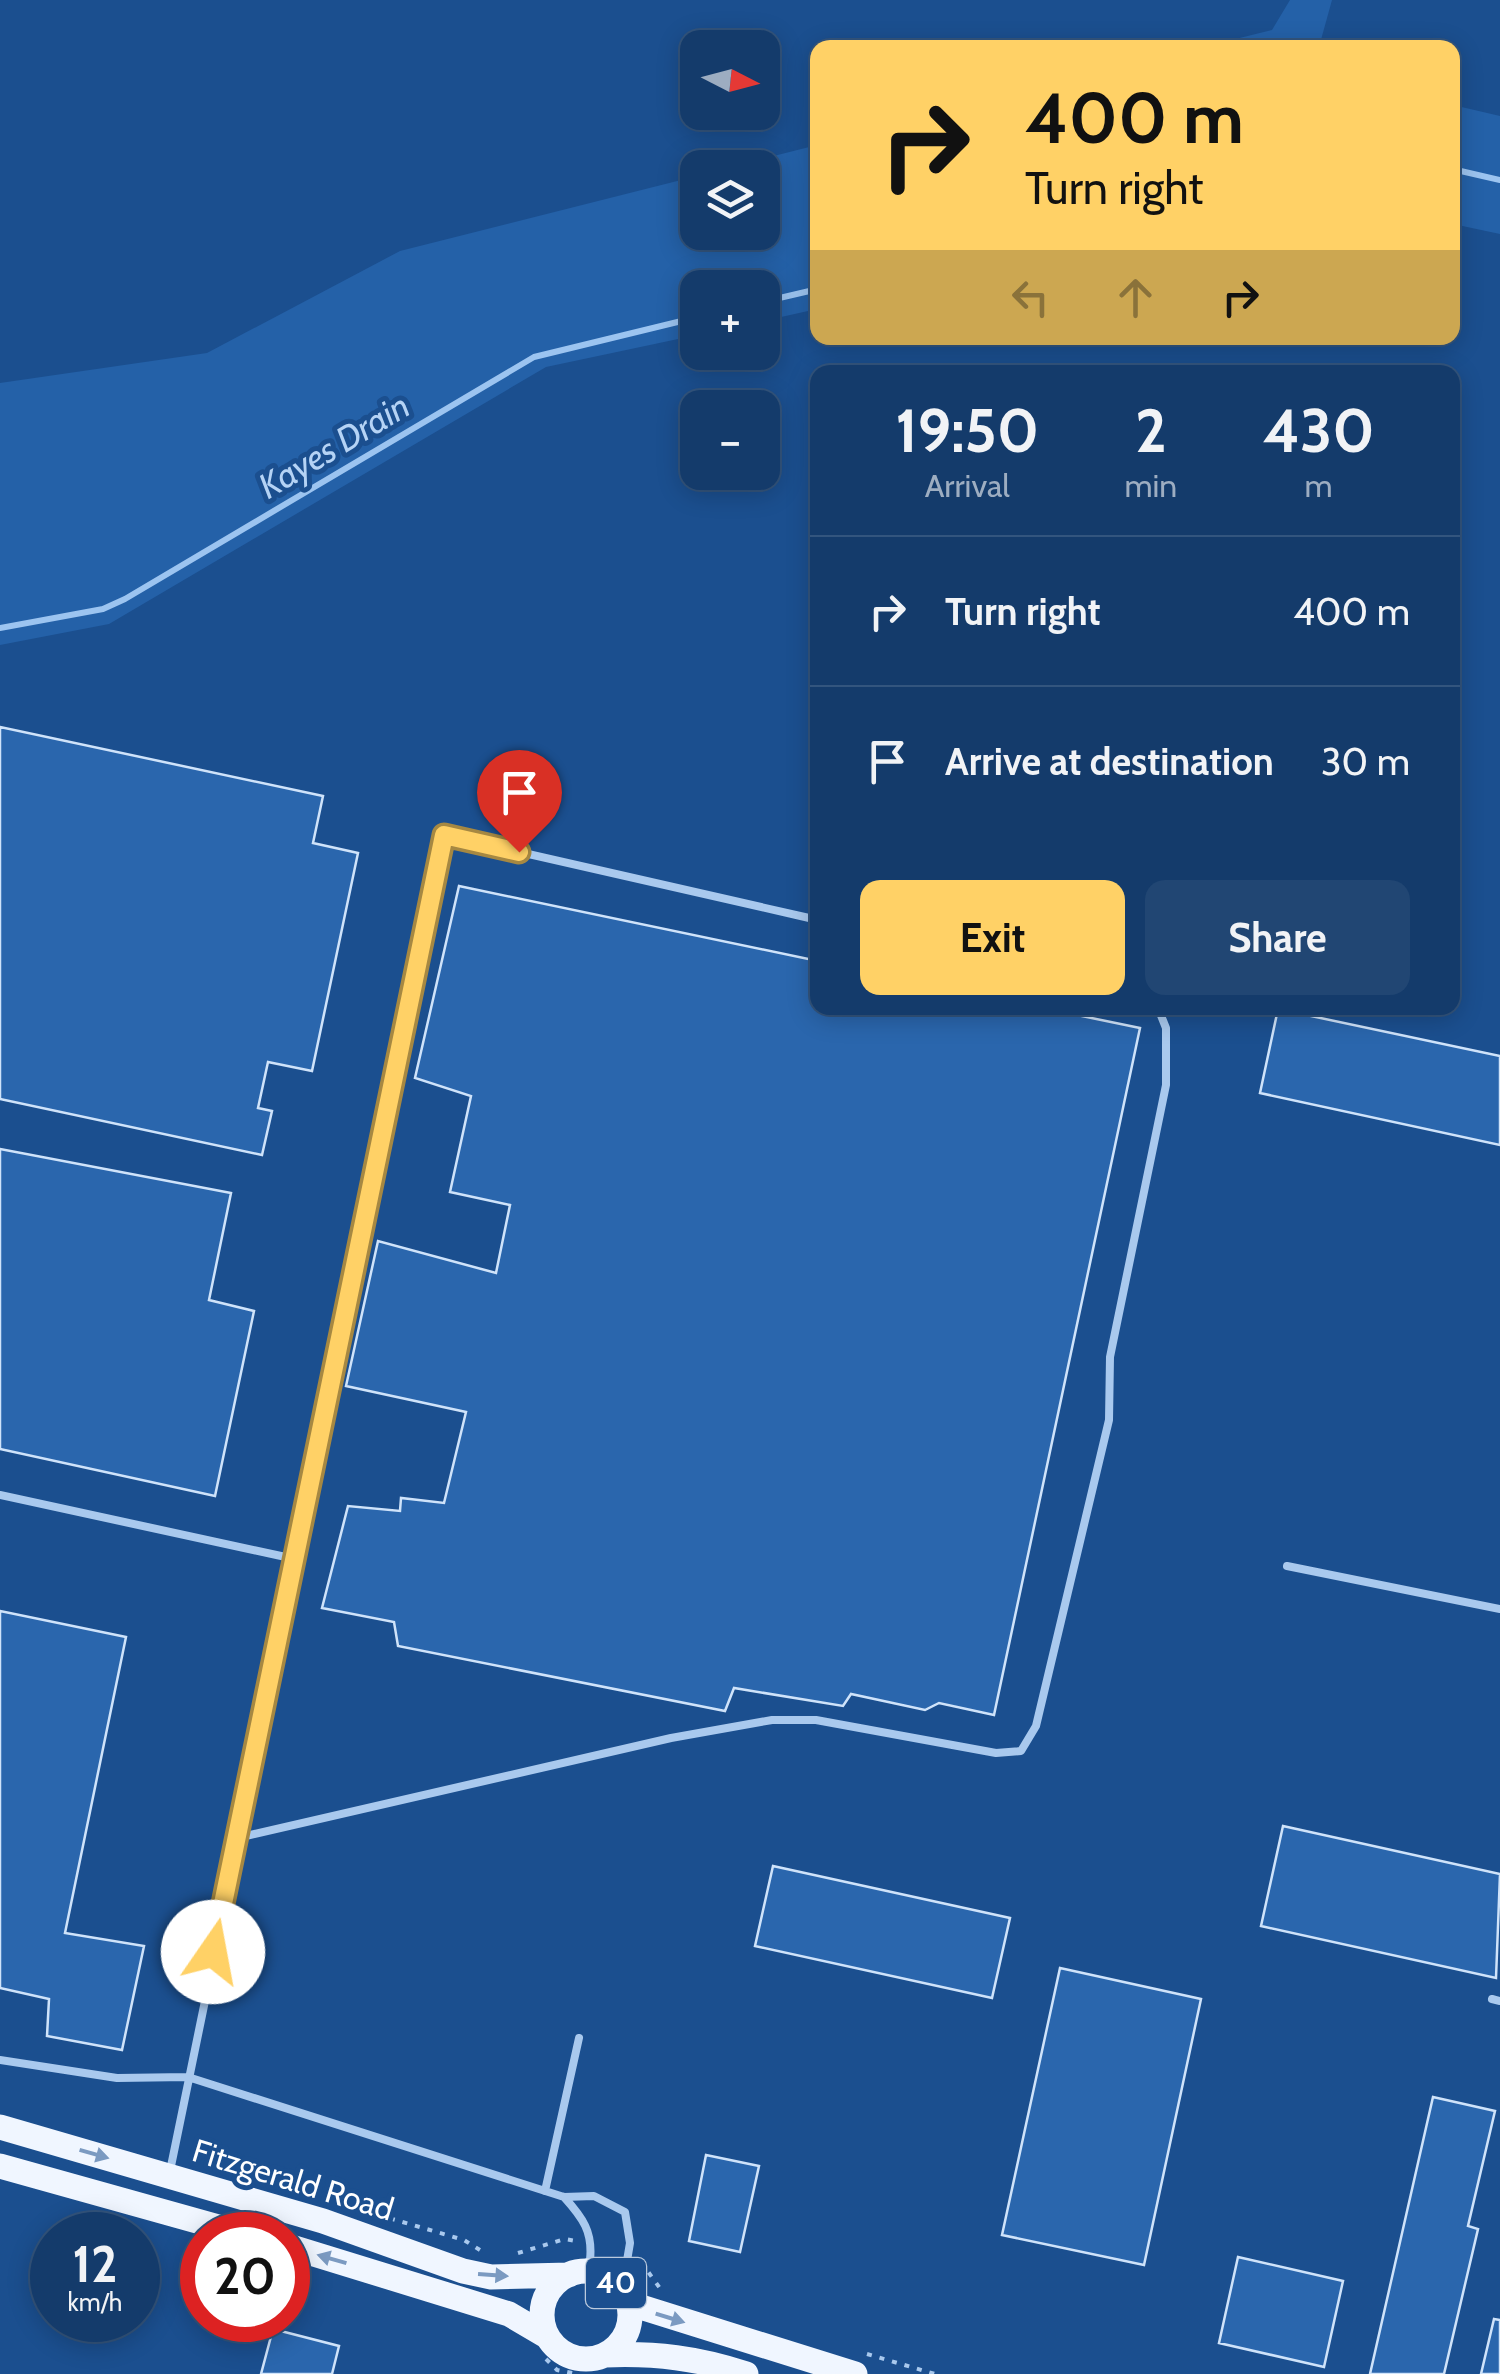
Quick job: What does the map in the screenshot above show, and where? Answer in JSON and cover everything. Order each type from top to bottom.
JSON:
[{"type":"main road","name":"Fitzgerald Road","points":[[0,2127],[323,2221],[464,2271],[491,2276],[572,2274]]},
{"type":"main road","name":"Fitzgerald Road","points":[[0,2166],[180,2216]]},
{"type":"main road","name":"Fitzgerald Road","points":[[310,2253],[508,2314],[548,2337]]},
{"type":"main road","name":"40","points":[[746,2374],[704,2360],[655,2353],[579,2359],[566,2355],[548,2337],[542,2308],[547,2294],[572,2274],[601,2274],[625,2296],[856,2374]]},
{"type":"main road","name":"40","points":[[605,2355],[628,2327],[625,2296]]},
{"type":"lane","points":[[168,2175],[174,2164],[188,2077],[444,835],[810,918]]},
{"type":"lane","points":[[237,1838],[671,1738],[772,1720],[816,1720],[996,1752],[1020,1751],[1036,1726],[1109,1420],[1110,1357],[1166,1084],[1166,1028],[1161,1015]]},
{"type":"lane","points":[[0,1495],[294,1559]]},
{"type":"lane","points":[[1287,1566],[1500,1609]]},
{"type":"lane","points":[[545,2190],[579,2038]]},
{"type":"lane","points":[[0,2060],[117,2078],[188,2077],[564,2197],[594,2196],[625,2212],[630,2243],[625,2296]]},
{"type":"lane","points":[[564,2197],[582,2216],[592,2239],[590,2260],[572,2274]]},
{"type":"shaded area","points":[[1290,0],[1332,0],[1321,40],[1231,40],[1272,30]]},
{"type":"shaded area","points":[[1460,107],[1500,116],[1500,234],[1460,225]]},
{"type":"shaded area","points":[[810,147],[810,311],[780,317],[780,270],[680,270],[680,339],[546,367],[109,624],[0,645],[0,383],[207,353],[400,251],[680,180],[680,250],[780,250],[780,154]]},
{"type":"building","points":[[0,727],[323,796],[313,843],[358,853],[312,1071],[268,1062],[258,1108],[272,1111],[262,1155],[0,1099]]},
{"type":"building","points":[[459,886],[810,959],[810,1015],[1077,1015],[1140,1028],[994,1715],[939,1703],[925,1710],[851,1694],[843,1706],[734,1688],[725,1711],[398,1646],[394,1622],[322,1608],[348,1506],[400,1511],[401,1498],[444,1503],[466,1412],[346,1386],[378,1241],[496,1273],[510,1205],[450,1192],[471,1096],[415,1078]]},
{"type":"building","points":[[1277,1015],[1306,1015],[1500,1056],[1500,1145],[1260,1093]]},
{"type":"building","points":[[0,1149],[231,1193],[209,1300],[254,1311],[215,1496],[0,1449]]},
{"type":"building","points":[[0,1611],[126,1637],[65,1933],[144,1946],[122,2050],[47,2036],[49,1999],[0,1988]]},
{"type":"building","points":[[1283,1826],[1500,1874],[1496,1978],[1261,1926]]},
{"type":"building","points":[[773,1866],[1010,1918],[992,1998],[755,1946]]},
{"type":"building","points":[[1060,1968],[1201,1999],[1144,2265],[1002,2235]]},
{"type":"building","points":[[1433,2097],[1495,2111],[1468,2226],[1478,2229],[1444,2374],[1370,2374]]},
{"type":"building","points":[[706,2155],[759,2166],[740,2252],[689,2241]]},
{"type":"building","points":[[1238,2257],[1343,2281],[1324,2367],[1219,2343]]},
{"type":"building","points":[[1494,2319],[1500,2320],[1500,2374],[1481,2374]]},
{"type":"building","points":[[310,2339],[339,2346],[332,2374],[261,2374],[270,2342],[310,2342]]},
{"type":"waterway","name":"Kayes Drain","points":[[1460,171],[1500,180]]},
{"type":"waterway","name":"Kayes Drain","points":[[780,298],[810,291]]},
{"type":"waterway","name":"Kayes Drain","points":[[0,628],[103,609],[125,599],[534,357],[680,321]]},
{"type":"route","points":[[213,1952],[444,835],[519,852]]}]
